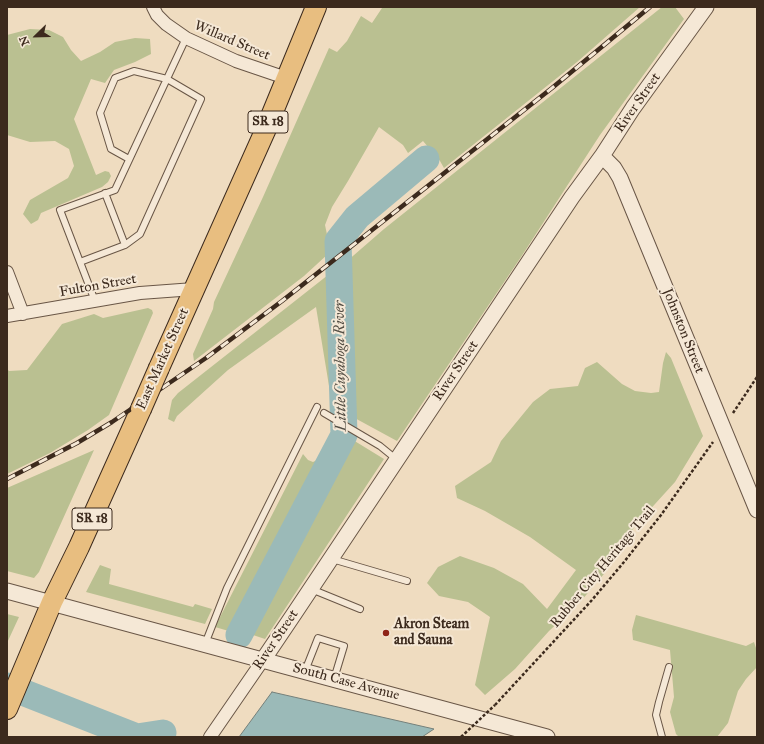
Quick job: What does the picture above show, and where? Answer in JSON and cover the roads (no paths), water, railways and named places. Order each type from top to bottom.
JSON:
[{"type":"main road","name":"East Market Street","points":[[8,706],[52,602],[130,435],[265,131],[316,7]]},
{"type":"street","name":"Willard Street","points":[[153,7],[157,15],[166,24],[186,38],[236,61],[286,78]]},
{"type":"street","name":"River Street","points":[[210,737],[311,589],[572,197],[602,156],[633,108],[701,10]]},
{"type":"street","name":"Johnston Street","points":[[602,156],[614,168],[620,178],[757,510]]},
{"type":"street","points":[[7,272],[24,314]]},
{"type":"street","name":"Fulton Street","points":[[7,316],[140,293],[194,289]]},
{"type":"street","name":"South Case Avenue","points":[[7,591],[547,737]]},
{"type":"lane","points":[[95,301],[60,210],[115,190],[186,38]]},
{"type":"lane","points":[[80,262],[125,245],[140,234],[201,99],[167,79],[134,71],[115,78],[100,113],[111,149],[129,159]]},
{"type":"lane","points":[[105,193],[125,245]]},
{"type":"lane","points":[[208,645],[227,588],[317,407]]},
{"type":"lane","points":[[324,413],[380,446],[396,460]]},
{"type":"lane","points":[[331,558],[407,581]]},
{"type":"lane","points":[[311,589],[360,609]]},
{"type":"lane","points":[[305,671],[318,638],[344,646],[334,679]]},
{"type":"lane","points":[[662,737],[656,715],[669,667]]},
{"type":"water","points":[[272,692],[434,729],[422,737],[239,737]]},
{"type":"waterway","name":"Little Cuyahoga River","points":[[239,635],[344,435],[338,241],[357,217],[426,159]]},
{"type":"waterway","name":"Little Cuyahoga River","points":[[7,686],[137,737],[163,733]]},
{"type":"railway","points":[[7,479],[77,443],[112,422],[206,358],[282,301],[552,88],[650,7]]},
{"type":"place","name":"Akron Steam and Sauna","points":[[386,633]]}]
